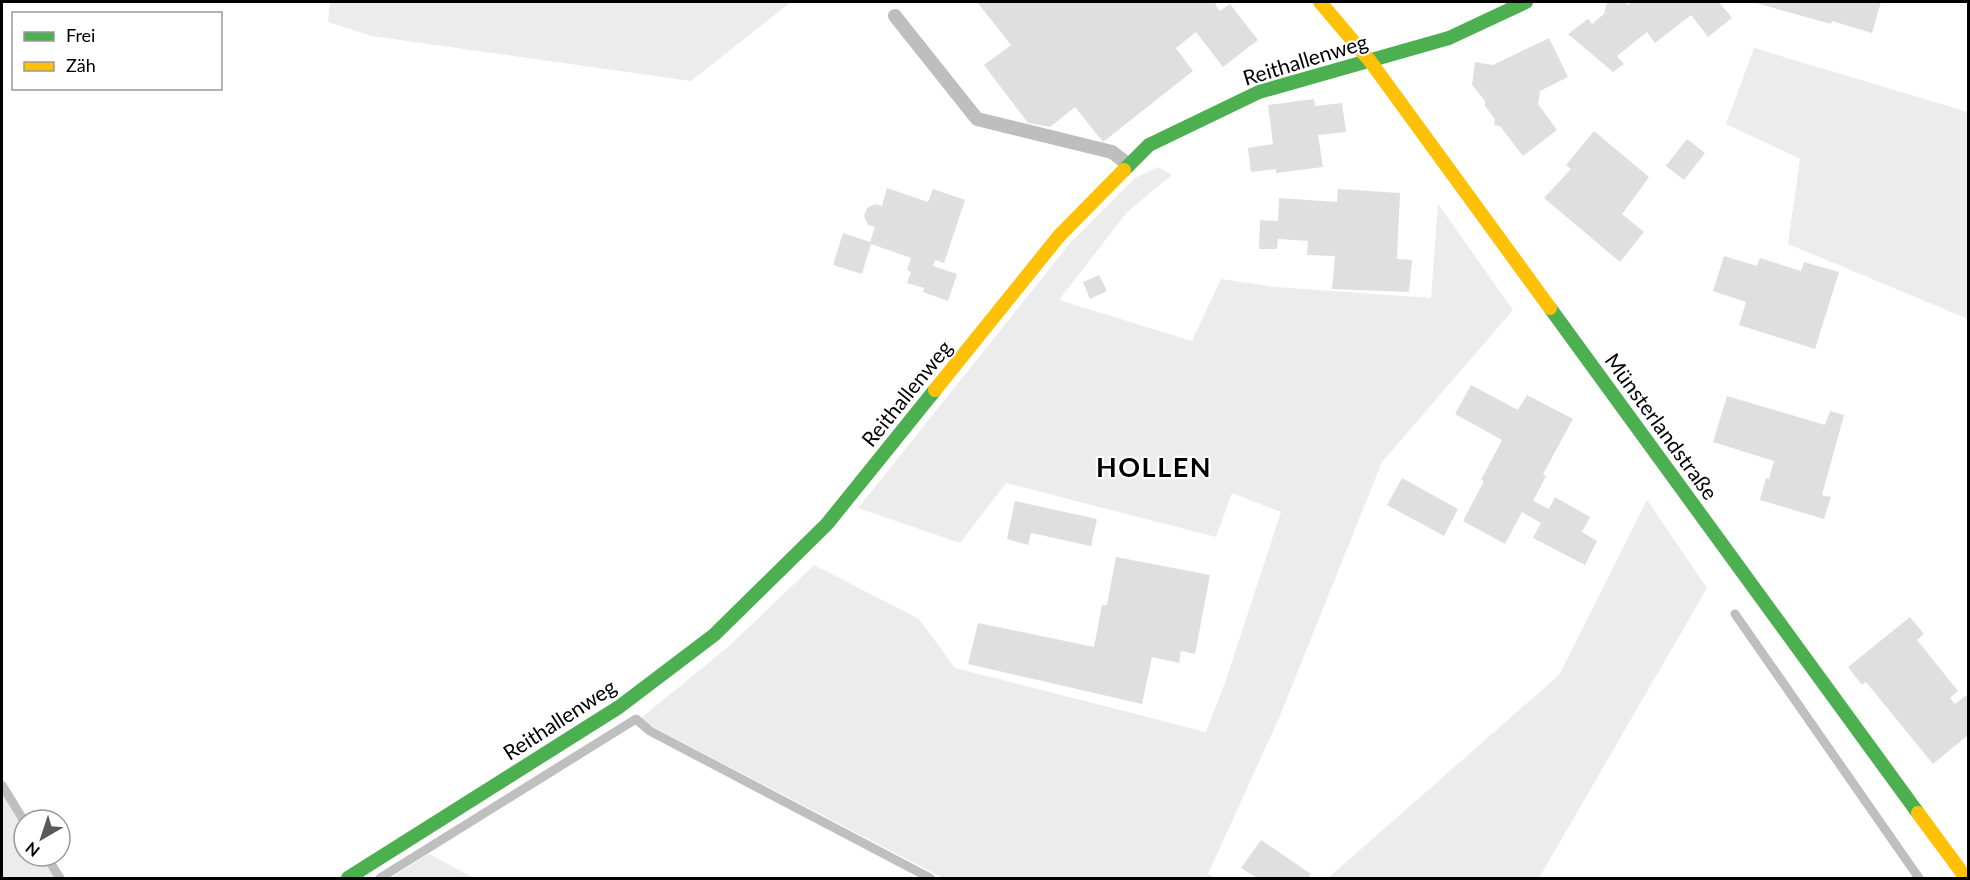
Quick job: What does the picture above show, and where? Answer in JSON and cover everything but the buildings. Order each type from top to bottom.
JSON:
[{"type":"street","name":"Münsterlandstraße","points":[[1320,2],[1370,61],[1966,879]]},
{"type":"street","name":"Reithallenweg","points":[[348,879],[619,707],[714,635],[827,525],[1059,236],[1149,146],[1259,92],[1449,38],[1526,2]]},
{"type":"lane","points":[[895,16],[977,119],[1112,152],[1129,165]]},
{"type":"shaded area","points":[[330,2],[791,2],[691,81],[372,36],[328,22]]},
{"type":"shaded area","points":[[1754,48],[1968,112],[1968,319],[1788,244],[1800,159],[1726,124]]},
{"type":"shaded area","points":[[1158,167],[1172,175],[1127,212],[1059,300],[1192,341],[1221,279],[1275,287],[1431,298],[1438,204],[1513,310],[1382,462],[1279,718],[1208,874],[1215,878],[943,878],[655,728],[641,718],[728,647],[814,565],[919,619],[955,668],[1206,732],[1226,680],[1281,512],[1232,493],[1216,537],[1006,483],[960,543],[858,508],[1071,242],[1135,178]]},
{"type":"shaded area","points":[[1647,500],[1707,588],[1539,878],[1328,878],[1559,675]]},
{"type":"shaded area","points":[[2,792],[12,808],[12,868],[49,868],[55,878],[2,878]]},
{"type":"shaded area","points":[[429,854],[474,878],[390,878]]},
{"type":"waterway","points":[[1735,614],[1919,878]]},
{"type":"waterway","points":[[380,878],[636,719],[650,731],[930,878]]},
{"type":"waterway","points":[[2,785],[16,808]]},
{"type":"waterway","points":[[54,868],[60,878]]},
{"type":"traffic: fast","points":[[1124,170],[1149,145],[1259,92],[1449,38],[1526,2]]},
{"type":"traffic: fast","points":[[1550,308],[1918,813]]},
{"type":"traffic: fast","points":[[348,878],[619,707],[714,635],[827,524],[935,390]]},
{"type":"traffic: slow","points":[[1320,2],[1370,61],[1550,308]]},
{"type":"traffic: slow","points":[[935,390],[1059,236],[1124,170]]},
{"type":"traffic: slow","points":[[1918,813],[1966,878]]},
{"type":"district","name":"HOLLEN","points":[[1154,466]]}]
